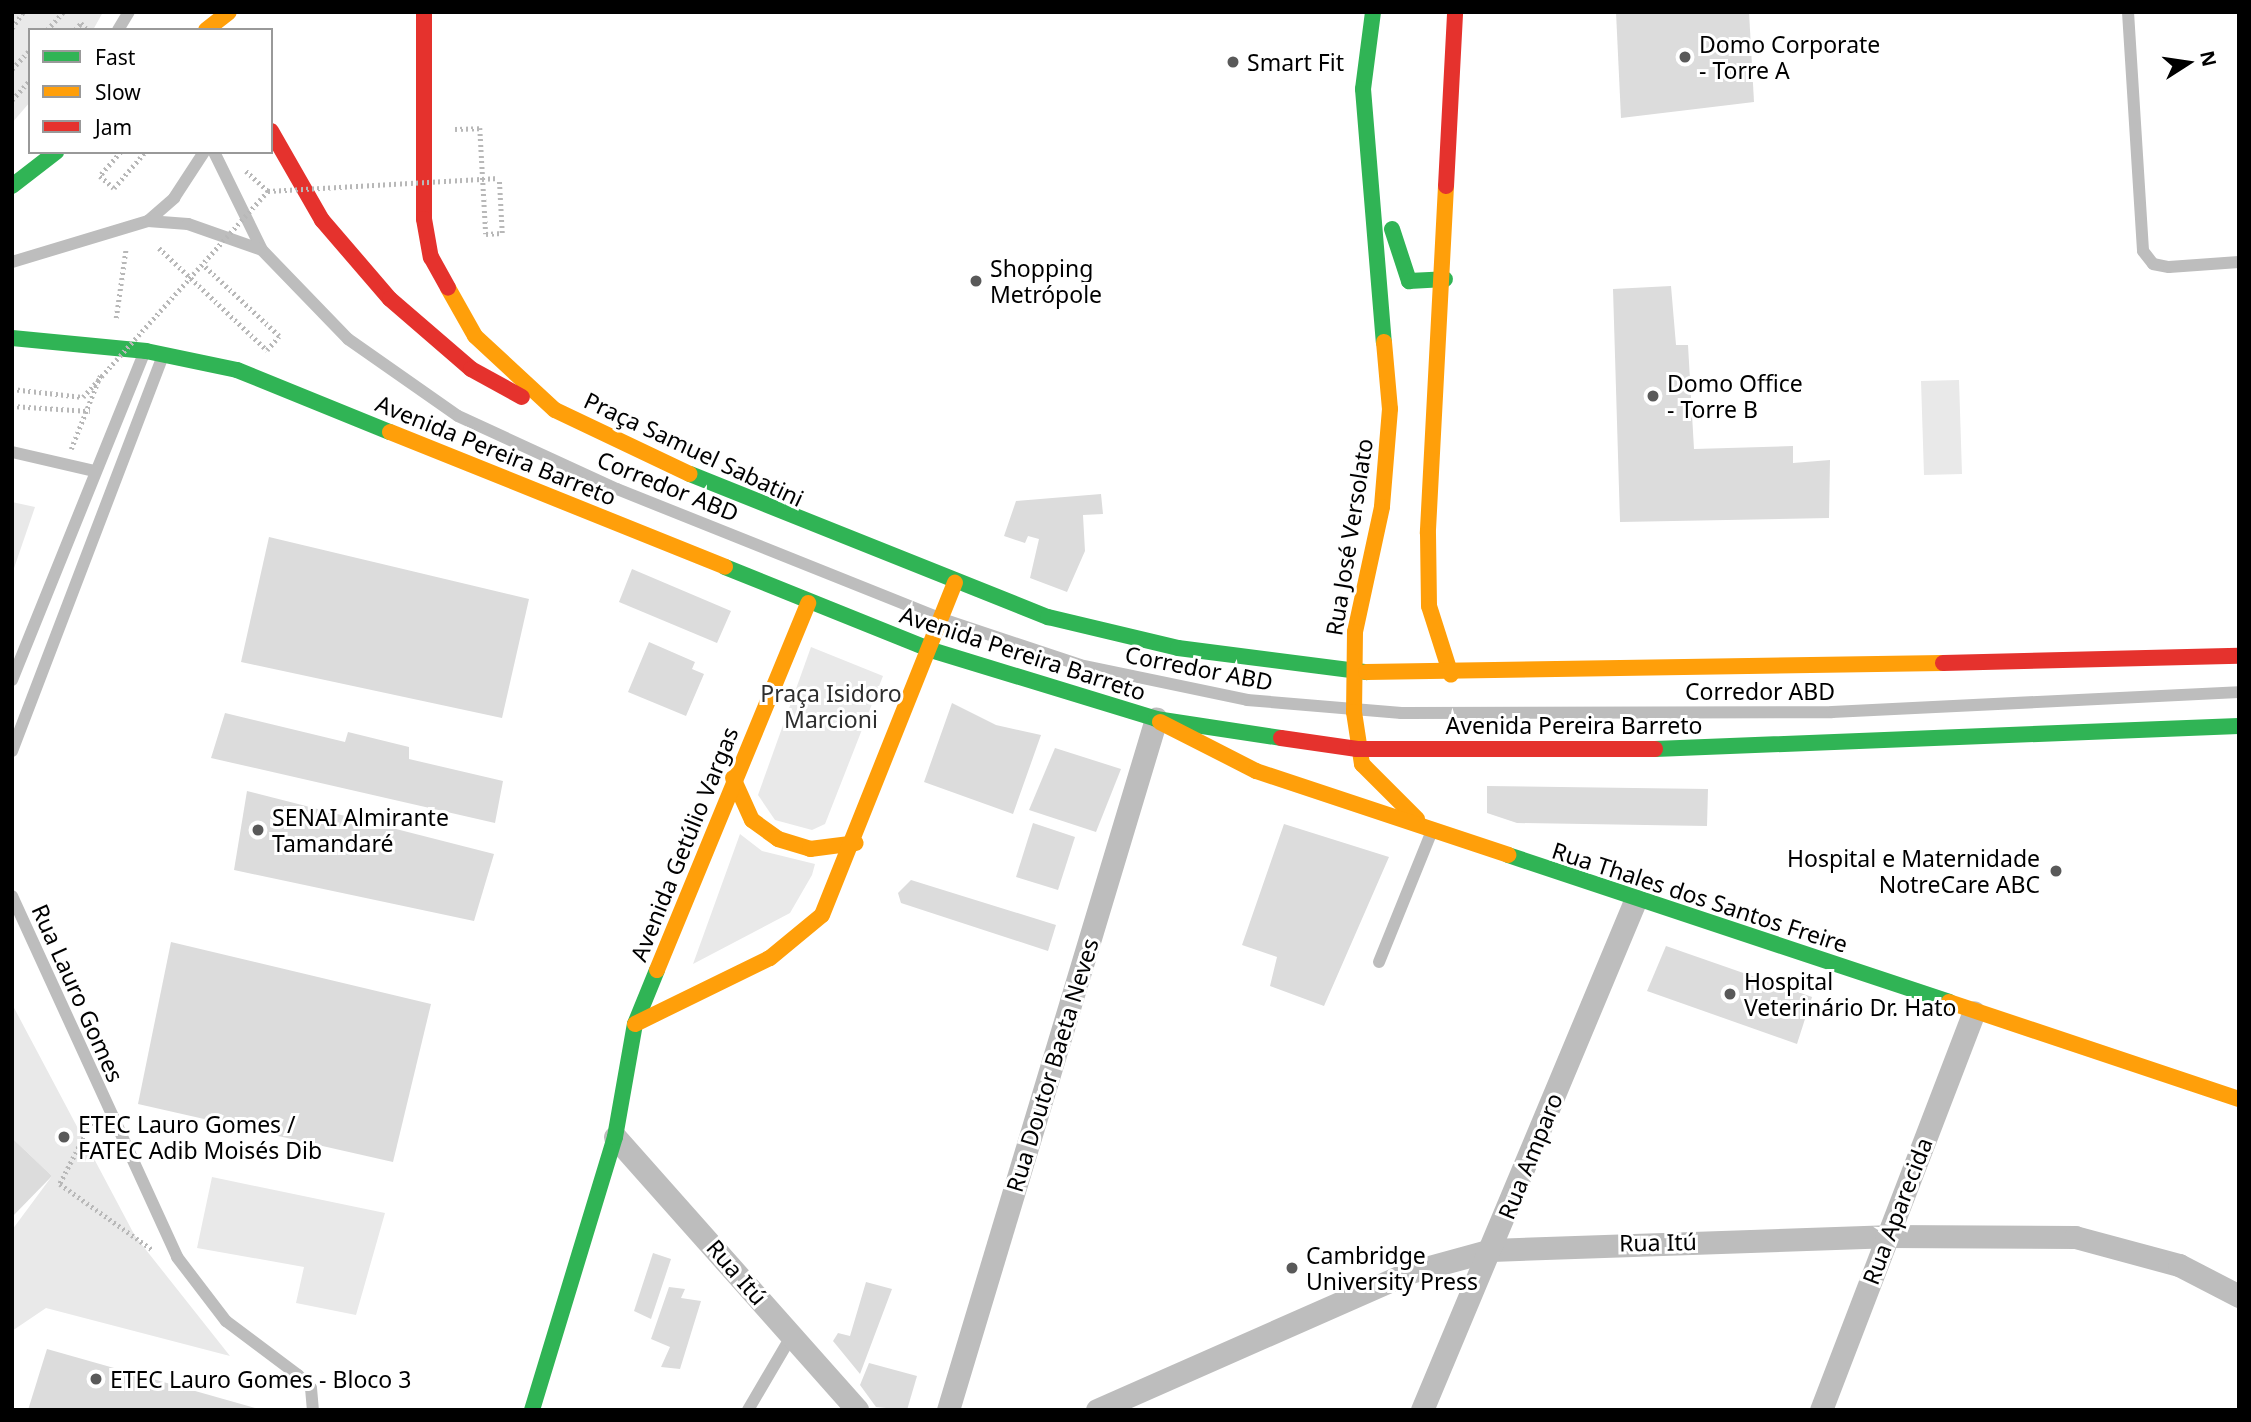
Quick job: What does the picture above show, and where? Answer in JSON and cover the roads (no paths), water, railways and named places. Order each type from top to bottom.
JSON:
[{"type":"main road","points":[[198,27],[230,12]]},
{"type":"main road","name":"Praça Samuel Sabatini","points":[[424,12],[424,219],[431,257],[475,336],[555,410],[727,493],[955,583]]},
{"type":"main road","name":"Rua José Versolato","points":[[1373,12],[1363,89],[1390,409],[1382,507],[1355,632],[1354,712],[1357,749],[1371,778],[1432,831]]},
{"type":"main road","points":[[1436,12],[1437,81],[1450,137]]},
{"type":"main road","points":[[1451,675],[1435,638],[1428,571],[1455,12]]},
{"type":"main road","points":[[273,134],[322,220],[390,299],[471,369],[555,410]]},
{"type":"main road","points":[[1368,151],[1384,184],[1405,276],[1416,285],[1444,279]]},
{"type":"main road","points":[[12,186],[53,154]]},
{"type":"main road","name":"Avenida Pereira Barreto","points":[[12,338],[164,354],[284,387],[808,603],[931,650],[1156,719],[1357,749],[1770,749],[2239,726]]},
{"type":"main road","points":[[635,1024],[692,1001],[810,931],[856,843],[955,583]]},
{"type":"main road","name":"Avenida Pereira Barreto","points":[[955,583],[1113,635],[1353,671],[1451,675],[2239,656]]},
{"type":"main road","name":"Avenida Getúlio Vargas","points":[[532,1410],[615,1137],[635,1024],[733,778],[808,603]]},
{"type":"main road","name":"Rua Thales dos Santos Freire","points":[[1156,719],[1256,771],[1635,901],[2239,1099]]},
{"type":"main road","points":[[733,778],[752,820],[778,839],[810,849],[856,843]]},
{"type":"street","name":"Rua Doutor Baeta Neves","points":[[948,1410],[1156,719]]},
{"type":"street","name":"Rua Amparo","points":[[1422,1410],[1635,901]]},
{"type":"street","name":"Rua Aparecida","points":[[1821,1410],[1974,1012]]},
{"type":"street","name":"Rua Itú","points":[[615,1137],[857,1410]]},
{"type":"street","name":"Rua Itú","points":[[1097,1410],[1407,1273],[1491,1250],[1886,1236],[2075,1237],[2179,1265],[2239,1296]]},
{"type":"lane","points":[[119,28],[129,12]]},
{"type":"lane","points":[[2128,12],[2143,251],[2153,264],[2169,267],[2239,262]]},
{"type":"lane","points":[[148,221],[174,198],[203,154]]},
{"type":"lane","name":"Corredor ABD","points":[[215,154],[262,250],[348,339],[458,415],[617,489],[942,619],[1132,678],[1354,712],[1832,712],[2239,692]]},
{"type":"lane","name":"Corredor ABD","points":[[12,262],[148,221],[188,223],[262,250]]},
{"type":"lane","points":[[12,681],[94,471],[146,351]]},
{"type":"lane","points":[[12,751],[164,354]]},
{"type":"lane","points":[[12,452],[94,471]]},
{"type":"lane","points":[[1379,962],[1432,831]]},
{"type":"lane","name":"Rua Lauro Gomes","points":[[12,896],[102,1102],[177,1257],[226,1321],[304,1381],[313,1410]]},
{"type":"lane","points":[[748,1410],[792,1335]]},
{"type":"place","name":"Domo Corporate - Torre A","points":[[1685,57]]},
{"type":"place","name":"Smart Fit","points":[[1233,62]]},
{"type":"place","name":"Shopping Metrópole","points":[[976,281]]},
{"type":"place","name":"Domo Office - Torre B","points":[[1653,396]]},
{"type":"place","name":"SENAI Almirante Tamandaré","points":[[258,830]]},
{"type":"place","name":"Hospital e Maternidade NotreCare ABC","points":[[2056,871]]},
{"type":"place","name":"Hospital Veterinário Dr. Hato","points":[[1730,994]]},
{"type":"place","name":"ETEC Lauro Gomes / FATEC Adib Moisés Dib","points":[[64,1137]]},
{"type":"place","name":"Cambridge University Press","points":[[1292,1268]]},
{"type":"place","name":"ETEC Lauro Gomes - Bloco 3","points":[[96,1379]]},
{"type":"park label","name":"Praça Isidoro Marcioni","points":[[831,706]]}]
